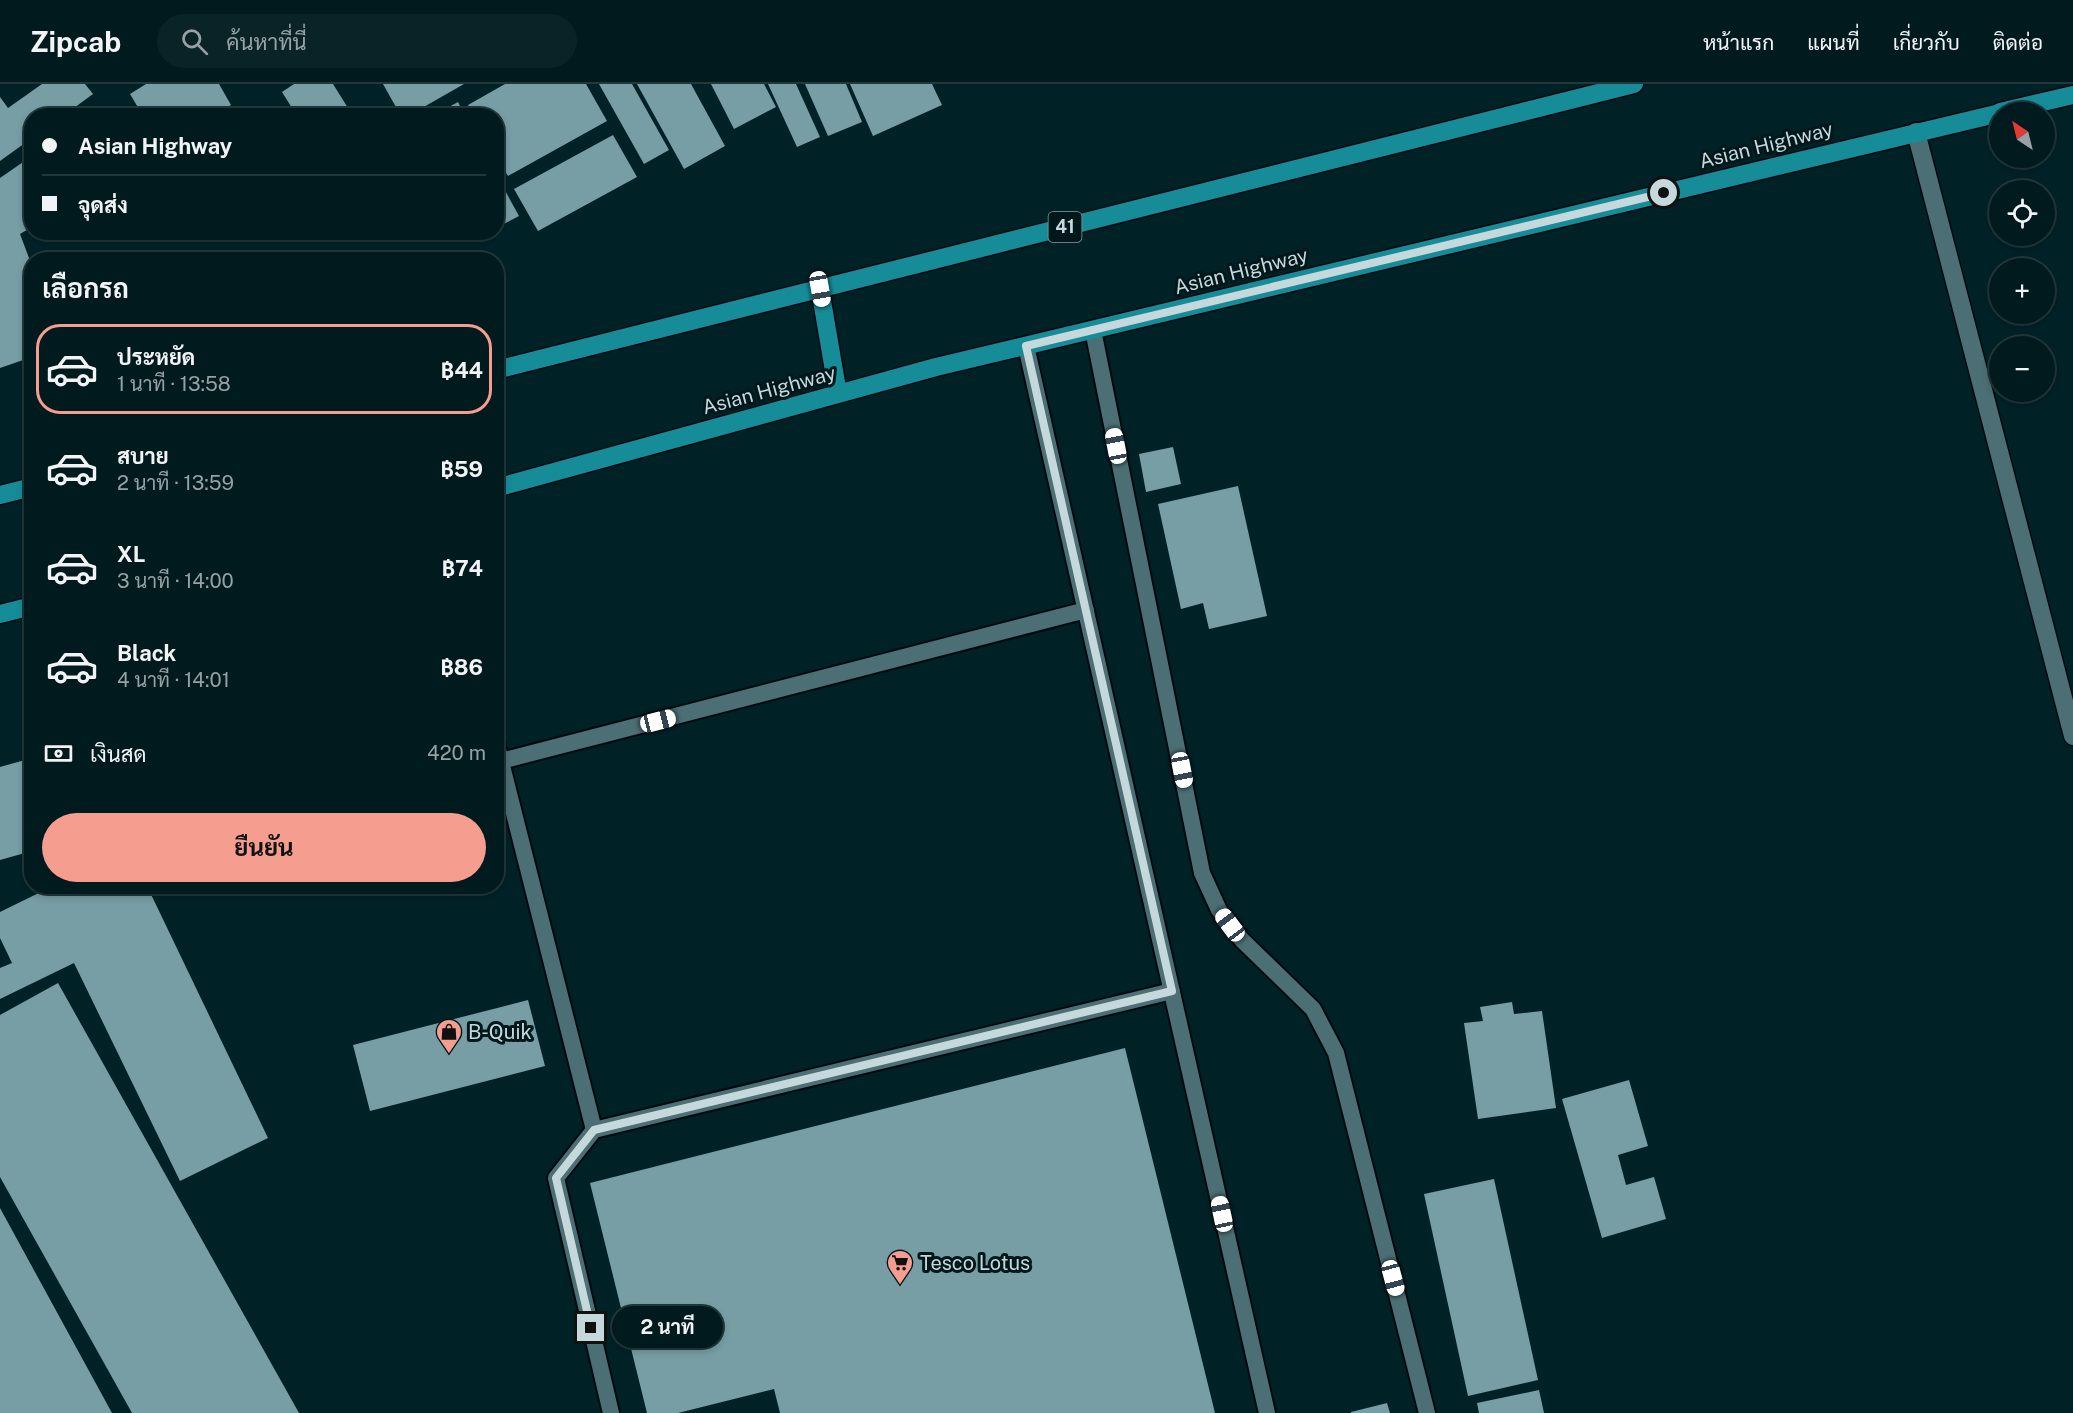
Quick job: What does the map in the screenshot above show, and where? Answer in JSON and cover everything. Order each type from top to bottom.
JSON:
[{"type":"highway","name":"41","points":[[504,368],[1634,84]]},
{"type":"highway","name":"Asian Highway","points":[[2045,102],[2073,95]]},
{"type":"highway","name":"Asian Highway","points":[[504,486],[936,367],[1989,115]]},
{"type":"highway","points":[[820,289],[838,394]]},
{"type":"highway","points":[[0,495],[24,489]]},
{"type":"highway","points":[[0,614],[24,608]]},
{"type":"street","points":[[1916,132],[2073,735]]},
{"type":"lane","points":[[1093,330],[1202,873],[1219,910],[1242,940],[1312,1009],[1336,1053],[1428,1413]]},
{"type":"lane","points":[[1026,346],[1267,1413]]},
{"type":"lane","points":[[504,760],[1086,610]]},
{"type":"lane","points":[[504,773],[594,1130]]},
{"type":"lane","points":[[611,1413],[556,1178],[594,1130],[1172,991]]},
{"type":"building","points":[[42,84],[85,84],[93,94],[74,108],[24,108],[24,144],[0,161],[0,97],[8,108]]},
{"type":"building","points":[[146,84],[219,84],[231,105],[226,108],[138,108],[130,94]]},
{"type":"building","points":[[294,84],[333,84],[348,108],[292,108],[282,92]]},
{"type":"building","points":[[383,84],[464,84],[422,108],[396,108]]},
{"type":"building","points":[[505,84],[586,84],[607,121],[508,176],[504,169],[504,108],[470,108],[468,105]]},
{"type":"building","points":[[599,84],[632,84],[669,150],[644,164]]},
{"type":"building","points":[[637,84],[691,84],[725,146],[684,169]]},
{"type":"building","points":[[711,84],[764,84],[776,107],[734,129]]},
{"type":"building","points":[[768,84],[796,84],[820,137],[797,147]]},
{"type":"building","points":[[805,84],[846,84],[862,122],[828,136]]},
{"type":"building","points":[[850,84],[932,84],[942,105],[873,136]]},
{"type":"building","points":[[458,102],[461,108],[447,108]]},
{"type":"building","points":[[613,135],[637,177],[538,231],[514,189]]},
{"type":"building","points":[[24,161],[24,232],[20,234],[27,252],[24,252],[24,360],[0,368],[0,178]]},
{"type":"building","points":[[504,189],[519,216],[504,224]]},
{"type":"building","points":[[1173,447],[1181,484],[1146,492],[1139,454]]},
{"type":"building","points":[[1238,486],[1267,616],[1209,629],[1203,603],[1181,609],[1158,504]]},
{"type":"building","points":[[24,760],[24,853],[0,860],[0,767]]},
{"type":"building","points":[[37,894],[151,894],[268,1138],[180,1181],[74,963],[0,999],[0,968],[12,963],[0,938],[0,912]]},
{"type":"building","points":[[58,983],[299,1413],[132,1413],[0,1177],[0,1015]]},
{"type":"building","name":"B-Quik","points":[[528,1000],[545,1066],[370,1111],[353,1045]]},
{"type":"building","points":[[1512,1002],[1514,1014],[1542,1011],[1556,1108],[1478,1119],[1464,1023],[1483,1021],[1480,1007]]},
{"type":"building","name":"Tesco Lotus","points":[[1125,1048],[1215,1413],[780,1413],[774,1389],[678,1413],[647,1413],[590,1183]]},
{"type":"building","points":[[1629,1080],[1648,1146],[1618,1155],[1626,1185],[1654,1177],[1666,1219],[1602,1238],[1562,1099]]},
{"type":"building","points":[[1494,1179],[1538,1380],[1468,1396],[1424,1194]]},
{"type":"building","points":[[0,1208],[112,1413],[0,1413]]},
{"type":"building","points":[[1539,1390],[1544,1413],[1479,1413],[1477,1403]]},
{"type":"building","points":[[1387,1403],[1390,1413],[1351,1413],[1351,1412]]},
{"type":"place","name":"B-Quik","points":[[449,1055]]},
{"type":"place","name":"Tesco Lotus","points":[[900,1286]]},
{"type":"route","points":[[591,1328],[556,1178],[594,1130],[1172,991],[1026,346],[1664,193]]}]
